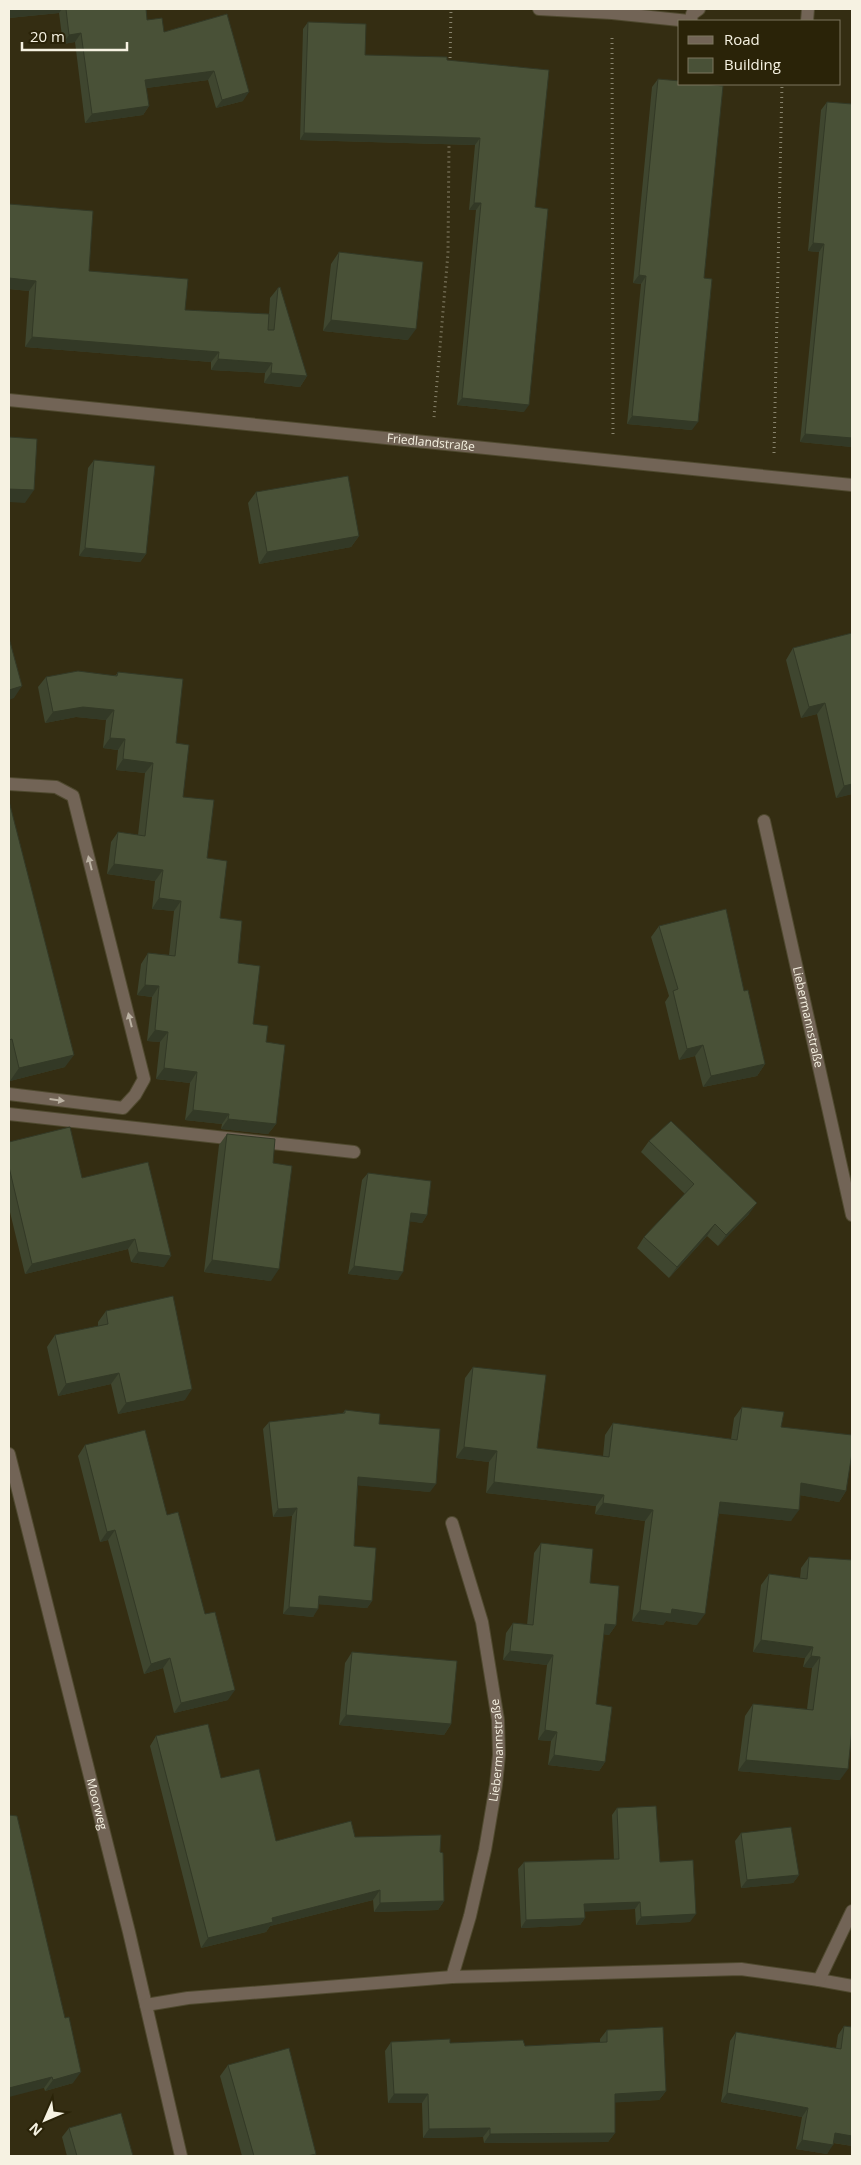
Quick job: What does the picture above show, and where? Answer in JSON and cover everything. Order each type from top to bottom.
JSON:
[{"type":"street","points":[[539,9],[617,12],[682,20]]},
{"type":"street","points":[[690,20],[692,14],[699,9]]},
{"type":"street","name":"Friedlandstraße","points":[[9,400],[432,441],[852,485]]},
{"type":"street","points":[[9,784],[56,787],[73,796],[144,1079],[135,1095],[123,1108],[9,1094]]},
{"type":"street","name":"Liebermannstraße","points":[[764,821],[852,1215]]},
{"type":"street","points":[[9,1114],[354,1152]]},
{"type":"street","name":"Moorweg","points":[[9,1454],[146,2005],[181,2156]]},
{"type":"street","name":"Liebermannstraße","points":[[452,1523],[482,1622],[498,1720],[499,1755],[485,1850],[470,1916],[452,1977]]},
{"type":"street","points":[[819,1980],[852,1911]]},
{"type":"street","points":[[146,2005],[188,1998],[452,1977],[740,1968],[852,1986]]},
{"type":"path","points":[[450,67],[451,9]]},
{"type":"path","points":[[613,460],[617,12]]},
{"type":"path","points":[[773,476],[782,85]]},
{"type":"path","points":[[432,441],[448,253],[450,136]]},
{"type":"building","points":[[66,9],[146,9],[147,20],[162,18],[164,32],[227,14],[249,92],[222,100],[214,71],[145,80],[149,106],[92,114],[81,33],[69,35]]},
{"type":"building","points":[[308,22],[366,24],[365,55],[447,57],[447,60],[549,70],[535,207],[548,209],[529,405],[462,398],[481,203],[474,203],[480,138],[304,133]]},
{"type":"building","points":[[658,79],[678,81],[678,85],[723,86],[704,278],[712,279],[698,422],[632,416],[646,276],[639,275]]},
{"type":"building","points":[[827,102],[852,104],[852,438],[805,434],[824,244],[813,243]]},
{"type":"building","points":[[9,204],[93,211],[89,271],[188,279],[185,310],[269,314],[268,330],[274,330],[278,288],[280,287],[307,376],[271,373],[272,363],[218,359],[219,352],[32,337],[36,281],[9,278]]},
{"type":"building","points":[[339,252],[423,262],[416,329],[331,320]]},
{"type":"building","points":[[9,437],[37,439],[34,490],[9,489]]},
{"type":"building","points":[[94,460],[155,466],[146,554],[85,548]]},
{"type":"building","points":[[348,476],[359,536],[267,552],[256,492]]},
{"type":"building","points":[[852,633],[852,784],[844,786],[825,703],[809,707],[793,648]]},
{"type":"building","points":[[9,638],[22,686],[9,690]]},
{"type":"building","points":[[78,671],[117,676],[118,672],[183,679],[176,743],[189,745],[183,797],[214,800],[207,858],[227,861],[220,918],[242,921],[238,963],[260,966],[253,1024],[268,1026],[266,1042],[285,1045],[276,1124],[228,1119],[229,1114],[193,1110],[197,1072],[164,1068],[168,1032],[155,1030],[159,986],[145,985],[148,953],[175,956],[181,901],[159,898],[163,870],[114,864],[118,832],[145,836],[153,763],[123,759],[125,739],[110,738],[114,710],[83,707],[53,712],[46,677]]},
{"type":"building","points":[[9,801],[74,1055],[19,1068],[12,1039],[9,1040]]},
{"type":"building","points":[[726,909],[744,991],[748,990],[765,1064],[711,1076],[703,1045],[687,1049],[673,991],[678,989],[659,926]]},
{"type":"building","points":[[671,1121],[757,1203],[726,1235],[715,1224],[677,1267],[644,1237],[694,1184],[649,1141]]},
{"type":"building","points":[[70,1127],[82,1178],[148,1162],[171,1256],[138,1252],[135,1239],[32,1264],[9,1167],[9,1142]]},
{"type":"building","points":[[227,1134],[275,1139],[273,1163],[292,1166],[279,1269],[212,1260]]},
{"type":"building","points":[[368,1173],[431,1181],[427,1215],[411,1213],[403,1272],[354,1266]]},
{"type":"building","points":[[173,1296],[192,1389],[126,1403],[119,1373],[66,1384],[55,1335],[108,1324],[106,1311]]},
{"type":"building","points":[[473,1367],[546,1375],[537,1448],[609,1457],[613,1423],[737,1440],[742,1407],[784,1412],[781,1427],[852,1435],[852,1453],[846,1491],[801,1483],[799,1510],[720,1502],[705,1614],[672,1609],[671,1614],[640,1610],[653,1510],[603,1503],[604,1495],[494,1482],[497,1451],[464,1447]]},
{"type":"building","points":[[345,1410],[380,1414],[379,1424],[440,1429],[436,1484],[358,1477],[354,1546],[376,1548],[372,1601],[319,1596],[318,1609],[289,1607],[297,1508],[278,1509],[269,1422],[345,1413]]},
{"type":"building","points":[[145,1430],[167,1515],[178,1512],[205,1614],[215,1612],[235,1690],[181,1703],[170,1658],[151,1664],[115,1530],[107,1532],[85,1445]]},
{"type":"building","points":[[541,1543],[593,1549],[590,1583],[619,1586],[616,1625],[605,1624],[596,1704],[612,1707],[605,1762],[554,1755],[557,1732],[545,1730],[553,1655],[510,1651],[513,1623],[533,1625]]},
{"type":"building","points":[[809,1557],[852,1560],[852,1729],[848,1769],[746,1760],[753,1704],[813,1710],[820,1657],[811,1656],[813,1647],[761,1640],[769,1574],[807,1579]]},
{"type":"building","points":[[352,1652],[457,1661],[451,1724],[346,1715]]},
{"type":"building","points":[[208,1724],[221,1778],[259,1769],[276,1841],[351,1821],[355,1837],[441,1835],[440,1852],[443,1853],[444,1901],[380,1903],[380,1890],[272,1918],[273,1922],[208,1938],[156,1736]]},
{"type":"building","points":[[656,1806],[660,1862],[693,1860],[696,1914],[641,1917],[640,1902],[584,1904],[585,1918],[526,1920],[524,1862],[619,1859],[617,1808]]},
{"type":"building","points":[[9,1815],[17,1816],[65,2018],[69,2017],[81,2072],[53,2080],[52,2077],[9,2088]]},
{"type":"building","points":[[791,1827],[799,1875],[747,1880],[741,1833]]},
{"type":"building","points":[[844,2026],[852,2027],[852,2136],[835,2133],[833,2145],[802,2140],[808,2108],[727,2093],[736,2032],[841,2049]]},
{"type":"building","points":[[663,2027],[666,2091],[615,2094],[615,2133],[490,2134],[490,2128],[429,2129],[428,2094],[394,2094],[391,2042],[450,2039],[450,2043],[523,2040],[525,2046],[607,2042],[607,2030]]},
{"type":"building","points":[[289,2048],[316,2154],[307,2156],[254,2156],[228,2065]]},
{"type":"building","points":[[121,2113],[133,2156],[77,2156],[69,2128]]}]
